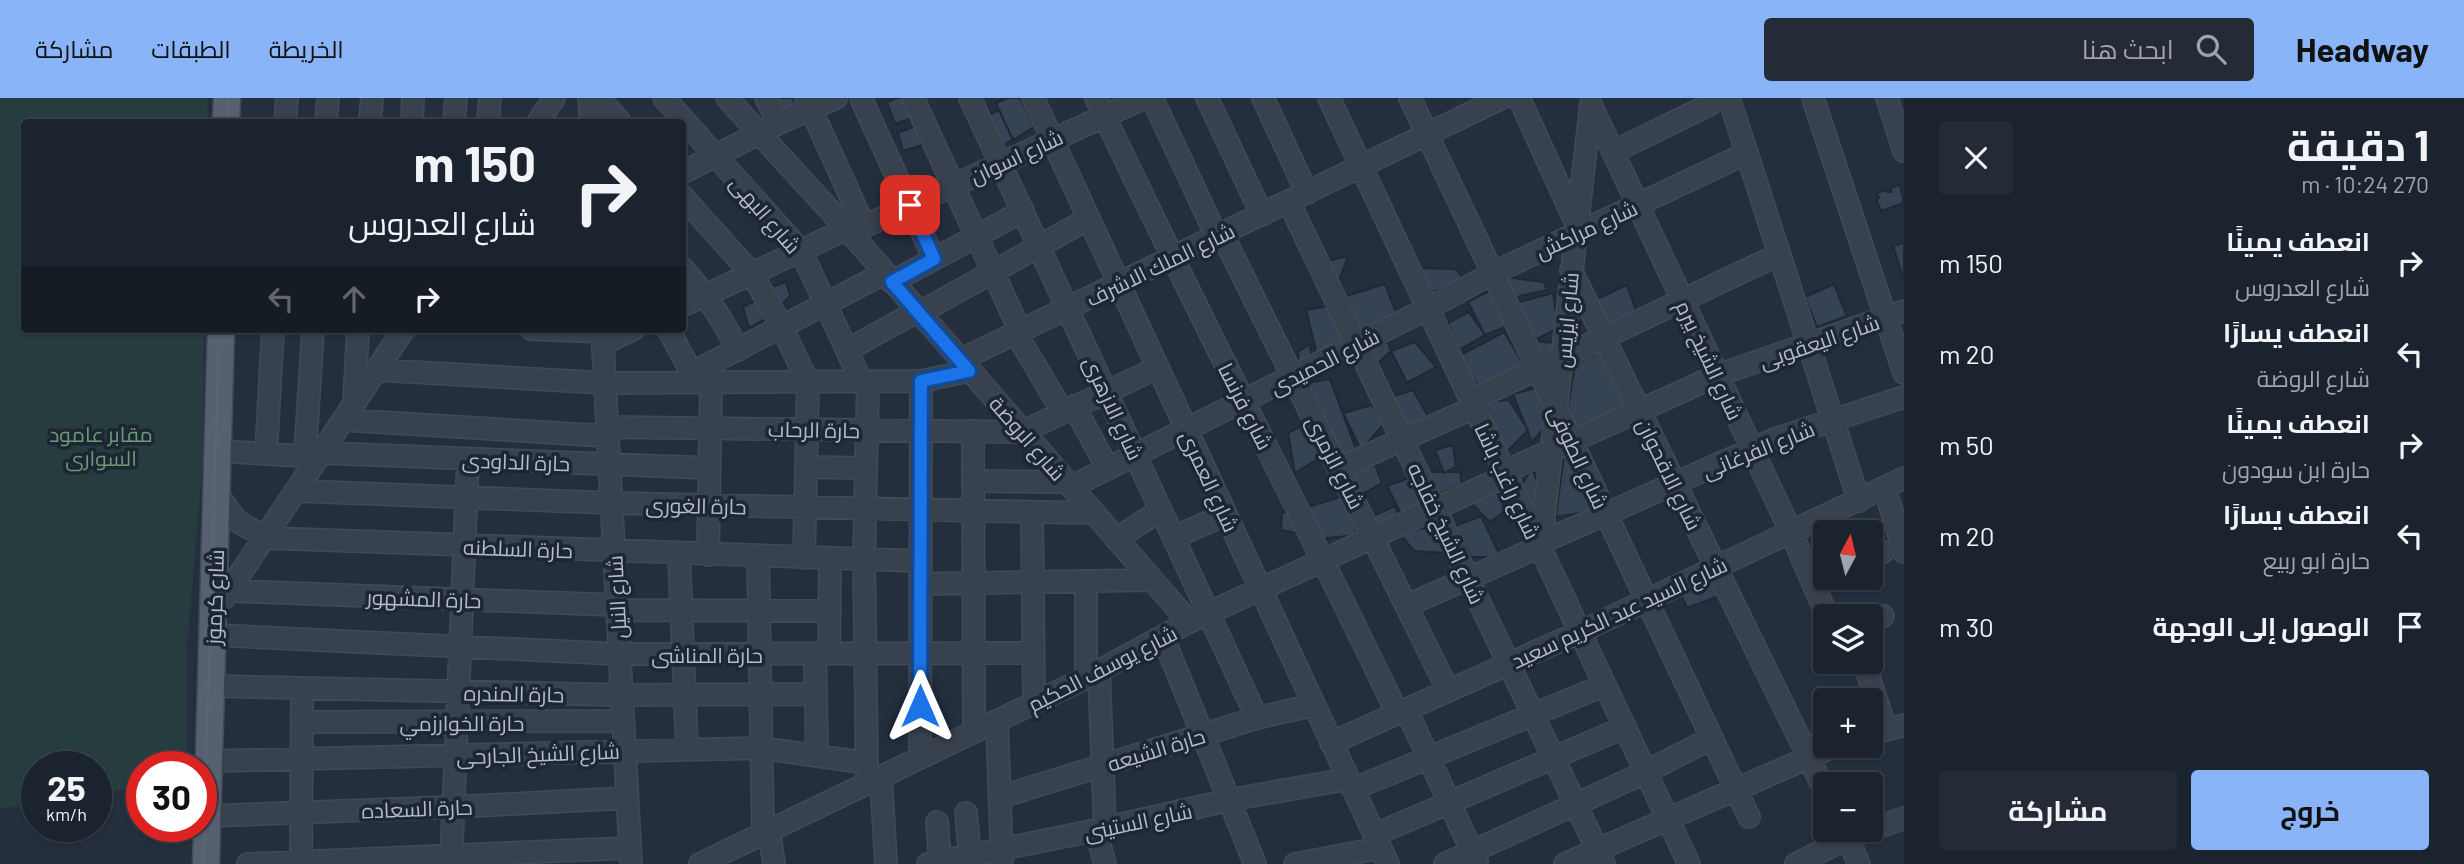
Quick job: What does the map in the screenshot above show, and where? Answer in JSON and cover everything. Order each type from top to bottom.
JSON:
[{"type":"main road","points":[[226,119],[227,98]]},
{"type":"main road","name":"شارع كرموز","points":[[209,751],[213,635],[223,600],[217,495],[221,333]]},
{"type":"main road","name":"شارع كرموز","points":[[206,842],[206,864]]},
{"type":"street","points":[[285,119],[287,98]]},
{"type":"street","points":[[326,119],[328,98]]},
{"type":"street","points":[[370,119],[372,98]]},
{"type":"street","points":[[412,119],[413,98]]},
{"type":"street","points":[[454,119],[456,98]]},
{"type":"street","points":[[488,119],[490,98]]},
{"type":"street","points":[[540,119],[554,98]]},
{"type":"street","points":[[589,98],[591,119]]},
{"type":"street","points":[[599,98],[617,119]]},
{"type":"street","name":"شارع البهى","points":[[664,98],[683,119]]},
{"type":"street","name":"شارع الروضة","points":[[727,98],[854,229],[889,277],[964,365],[1189,622]]},
{"type":"street","points":[[766,98],[779,123]]},
{"type":"street","points":[[686,171],[760,134],[809,103],[836,98]]},
{"type":"street","points":[[861,98],[934,259]]},
{"type":"street","points":[[913,98],[1018,332],[1108,469]]},
{"type":"street","name":"شارع الازهرى","points":[[970,98],[1257,718]]},
{"type":"street","name":"شارع العمرى","points":[[1033,98],[1381,849]]},
{"type":"street","name":"شارع اسوان","points":[[686,304],[1052,140],[1101,107],[1144,98]]},
{"type":"street","name":"شارع الزمرى","points":[[1152,98],[1374,537],[1448,690]]},
{"type":"street","points":[[1207,98],[1262,215]]},
{"type":"street","name":"شارع الشيخ خفاجه","points":[[1263,98],[1298,198],[1357,344],[1600,857]]},
{"type":"street","name":"شارع راغب باشا","points":[[1329,98],[1689,864]]},
{"type":"street","name":"شارع الطوفى","points":[[1410,98],[1557,409]]},
{"type":"street","name":"شارع الملك الاشرف","points":[[377,370],[605,383],[700,380],[808,383],[921,381],[964,365],[1018,332],[1502,98]]},
{"type":"street","points":[[1519,98],[1575,228]]},
{"type":"street","points":[[1614,152],[1720,98]]},
{"type":"street","points":[[1729,98],[1859,501]]},
{"type":"street","points":[[1813,98],[1895,314],[1904,373]]},
{"type":"street","points":[[1886,98],[1904,150]]},
{"type":"street","name":"شارع ايزيس","points":[[1540,544],[1562,445],[1557,409],[1591,102]]},
{"type":"street","name":"شارع الشيخ بيرم","points":[[1591,102],[1791,532],[1813,570]]},
{"type":"street","points":[[809,103],[854,229]]},
{"type":"street","name":"شارع فرنسا","points":[[1101,107],[1172,258],[1324,560],[1429,758],[1475,858]]},
{"type":"street","name":"شارع البهى","points":[[686,123],[800,251],[865,383],[865,653],[872,774],[886,864]]},
{"type":"street","name":"شارع مراكش","points":[[1427,309],[1575,228],[1637,205],[1747,153]]},
{"type":"street","points":[[686,200],[752,274],[782,327],[808,383],[804,558]]},
{"type":"street","points":[[700,380],[738,350],[826,304],[934,259],[1023,211]]},
{"type":"street","points":[[847,350],[1088,219]]},
{"type":"street","points":[[1339,468],[1778,255]]},
{"type":"street","name":"شارع الاقحوان","points":[[1571,270],[1816,772]]},
{"type":"street","points":[[686,272],[719,312],[738,350]]},
{"type":"street","name":"شارع الحميدى","points":[[1069,485],[1108,469],[1427,309]]},
{"type":"street","name":"شارع اليعقوبى","points":[[1505,474],[1562,445],[1718,375],[1895,314]]},
{"type":"street","points":[[266,454],[273,333]]},
{"type":"street","points":[[313,333],[316,456]]},
{"type":"street","points":[[349,413],[358,333]]},
{"type":"street","points":[[223,600],[298,491],[316,456],[349,413],[401,333]]},
{"type":"street","points":[[578,333],[602,335]]},
{"type":"street","points":[[671,333],[700,380],[710,428],[708,555]]},
{"type":"street","name":"شارع النيل","points":[[602,335],[630,856]]},
{"type":"street","points":[[1022,432],[1157,368]]},
{"type":"street","points":[[920,758],[921,381]]},
{"type":"street","name":"شارع الفرغانى","points":[[1408,605],[1752,449],[1833,419],[1904,397]]},
{"type":"street","name":"حارة الرحاب","points":[[349,413],[607,432],[710,428],[1022,432]]},
{"type":"street","points":[[973,431],[974,732]]},
{"type":"street","name":"شارع الطوفى","points":[[1562,445],[1606,514],[1749,817]]},
{"type":"street","name":"حارة الداودى","points":[[218,451],[709,468]]},
{"type":"street","points":[[452,860],[468,460]]},
{"type":"street","points":[[806,467],[866,468]]},
{"type":"street","name":"شارع يوسف الحكيم","points":[[711,861],[872,774],[920,758],[1093,675],[1189,622],[1505,474]]},
{"type":"street","name":"شارع السيد عبد الكريم سعيد","points":[[1331,743],[1580,632],[1904,478]]},
{"type":"street","points":[[973,481],[1069,485]]},
{"type":"street","points":[[1885,489],[1886,554]]},
{"type":"street","name":"حارة الغورى","points":[[298,491],[611,503],[1094,513]]},
{"type":"street","name":"حارة السلطنه","points":[[217,495],[237,522],[266,538],[921,561]]},
{"type":"street","points":[[1116,539],[1161,510]]},
{"type":"street","points":[[1032,512],[1034,703]]},
{"type":"street","points":[[1174,537],[1225,515]]},
{"type":"street","points":[[679,554],[687,749]]},
{"type":"street","points":[[758,556],[761,748],[766,832],[774,864]]},
{"type":"street","points":[[817,755],[816,694],[830,611],[830,559]]},
{"type":"street","points":[[921,584],[1152,580]]},
{"type":"street","points":[[1086,581],[1103,766],[1100,829],[1105,864]]},
{"type":"street","name":"حارة المشهور","points":[[223,600],[462,599],[681,610],[830,611]]},
{"type":"street","name":"حارة المناشى","points":[[213,635],[619,654],[1033,653]]},
{"type":"street","points":[[1163,637],[1255,864]]},
{"type":"street","points":[[1868,674],[1887,730]]},
{"type":"street","name":"شارع الستينى","points":[[934,863],[970,856],[1002,857],[1100,829],[1229,800],[1350,784],[1429,758],[1605,685]]},
{"type":"street","name":"حارة المندره","points":[[211,686],[622,695],[816,694]]},
{"type":"street","points":[[300,863],[302,688]]},
{"type":"street","name":"حارة الشيعه","points":[[1000,797],[1257,718],[1314,705]]},
{"type":"street","name":"حارة الخوارزمي","points":[[302,722],[623,721]]},
{"type":"street","points":[[997,721],[1002,857]]},
{"type":"street","points":[[1295,864],[1350,859],[1381,849],[1450,803],[1625,727]]},
{"type":"street","points":[[1445,864],[1475,858],[1576,804],[1712,738]]},
{"type":"street","name":"شارع الشيخ الجارحى","points":[[217,761],[761,748],[817,755],[872,774]]},
{"type":"street","points":[[1565,864],[1600,857],[1667,818],[1813,753]]},
{"type":"street","name":"حارة السعاده","points":[[217,816],[626,798]]},
{"type":"street","points":[[966,813],[970,856]]},
{"type":"street","points":[[1883,824],[1904,818]]},
{"type":"street","points":[[934,863],[937,822]]},
{"type":"street","points":[[1797,864],[1833,842]]},
{"type":"street","points":[[1850,842],[1860,864]]},
{"type":"street","points":[[248,864],[630,856]]},
{"type":"green space","name":"مقابر عامود السوارى","points":[[0,98],[208,98],[207,119],[21,119],[21,333],[204,333],[203,459],[187,649],[187,751],[126,751],[126,789],[112,792],[112,751],[21,751],[21,806],[0,809]]},
{"type":"building","points":[[770,98],[793,98],[799,111],[780,119]]},
{"type":"building","points":[[897,98],[909,98],[912,118],[895,124],[887,102]]},
{"type":"building","points":[[1007,98],[1020,98],[1034,127],[1013,140],[996,103]]},
{"type":"building","points":[[999,110],[1013,140],[991,151],[978,121]]},
{"type":"building","points":[[918,125],[926,144],[903,151],[898,133]]},
{"type":"building","points":[[1900,185],[1904,203],[1881,211],[1876,199],[1879,198],[1877,193],[1888,190],[1891,192],[1891,188]]},
{"type":"building","points":[[1904,243],[1904,281],[1893,246]]},
{"type":"building","points":[[1348,256],[1337,286],[1327,261]]},
{"type":"building","points":[[1415,268],[1455,269],[1467,282],[1430,292]]},
{"type":"building","points":[[1506,277],[1544,282],[1547,290],[1512,298]]},
{"type":"building","points":[[786,282],[790,296],[777,310],[765,289]]},
{"type":"building","points":[[1385,284],[1398,318],[1360,335],[1346,296]]},
{"type":"building","points":[[1834,284],[1847,316],[1817,327],[1805,297]]},
{"type":"building","points":[[1627,285],[1636,311],[1608,325],[1597,299]]},
{"type":"building","points":[[1491,290],[1508,326],[1485,335],[1468,302]]},
{"type":"building","points":[[1553,293],[1558,328],[1533,341],[1508,305]]},
{"type":"building","points":[[762,297],[769,317],[749,328],[743,307]]},
{"type":"building","points":[[1328,306],[1346,342],[1317,354],[1306,310]]},
{"type":"building","points":[[1469,312],[1485,335],[1459,350],[1448,323]]},
{"type":"building","points":[[1504,332],[1524,365],[1479,387],[1459,356]]},
{"type":"building","points":[[1533,341],[1554,343],[1575,364],[1548,374]]},
{"type":"building","points":[[1388,342],[1391,351],[1375,366],[1365,347]]},
{"type":"building","points":[[1415,342],[1436,367],[1407,383],[1391,351]]},
{"type":"building","points":[[1310,344],[1312,359],[1300,366],[1298,352]]},
{"type":"building","points":[[1608,348],[1631,414],[1575,428],[1567,414],[1575,364]]},
{"type":"building","points":[[1330,379],[1356,449],[1339,457],[1305,383]]},
{"type":"building","points":[[1536,388],[1550,421],[1532,442],[1513,394]]},
{"type":"building","points":[[1413,390],[1430,420],[1400,434],[1391,397]]},
{"type":"building","points":[[1509,400],[1528,430],[1506,453],[1485,402]]},
{"type":"building","points":[[1372,405],[1384,424],[1361,450],[1343,413]]},
{"type":"building","points":[[1307,423],[1321,457],[1295,473],[1288,433]]},
{"type":"building","points":[[1453,445],[1456,467],[1444,473],[1435,450]]},
{"type":"building","points":[[1569,450],[1596,510],[1556,517],[1564,454]]},
{"type":"building","points":[[1375,465],[1382,483],[1358,497],[1346,472]]},
{"type":"building","points":[[1532,468],[1543,497],[1534,508],[1522,484]]},
{"type":"building","points":[[1427,472],[1460,472],[1462,484],[1438,494]]},
{"type":"building","points":[[1409,478],[1427,509],[1404,519],[1387,486]]},
{"type":"building","points":[[1496,491],[1506,510],[1490,522],[1469,501]]},
{"type":"building","points":[[1346,495],[1357,535],[1319,539],[1305,508]]},
{"type":"building","points":[[1395,506],[1399,519],[1371,531],[1369,518]]},
{"type":"building","points":[[1282,511],[1296,517],[1297,533],[1281,530]]},
{"type":"building","points":[[1481,516],[1501,557],[1471,557],[1455,526]]},
{"type":"building","points":[[1437,525],[1445,553],[1414,551],[1400,534]]},
{"type":"building","points":[[1711,576],[1719,596],[1687,608],[1678,588]]},
{"type":"tram line","points":[[228,119],[229,98]]},
{"type":"tram line","points":[[203,864],[219,333]]},
{"type":"route","points":[[910,205],[934,259],[892,282],[969,371],[921,381],[920,706]]}]
